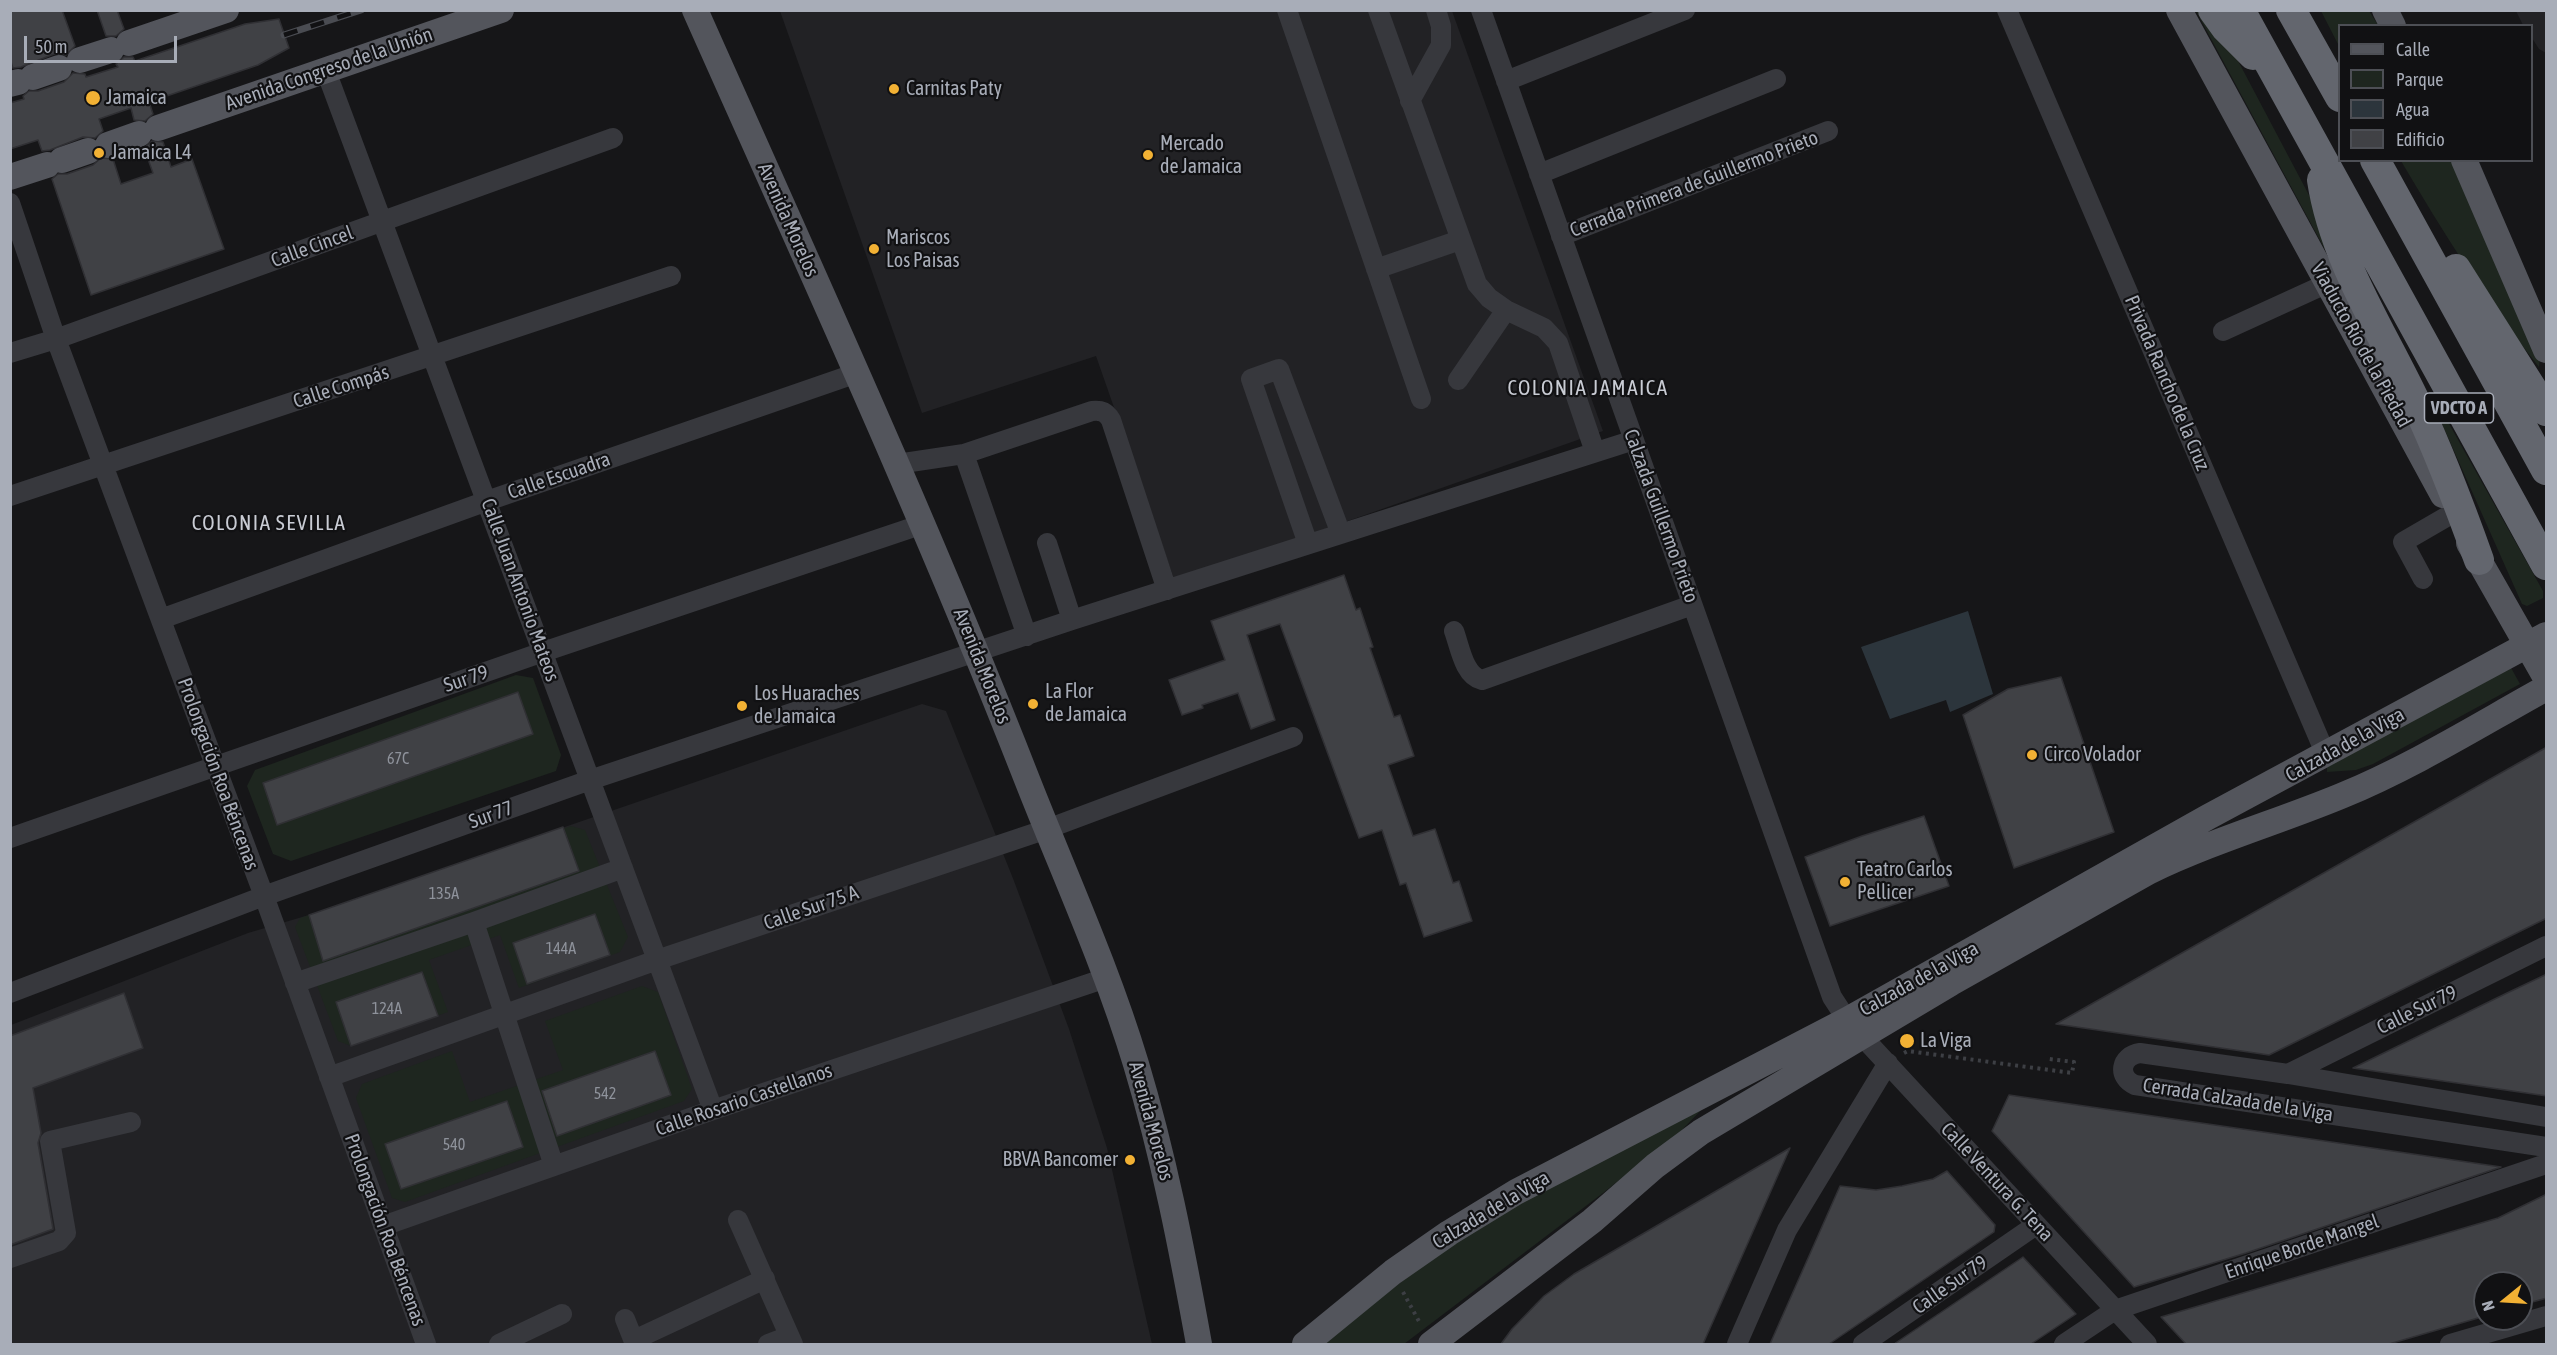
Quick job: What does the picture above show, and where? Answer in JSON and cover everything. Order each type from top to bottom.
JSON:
[{"type":"highway","points":[[2213,10],[2237,40],[2272,69]]},
{"type":"highway","name":"VDCTO A","points":[[2240,10],[2547,565]]},
{"type":"highway","points":[[2292,10],[2335,88]]},
{"type":"highway","points":[[2307,10],[2335,88]]},
{"type":"highway","points":[[2318,153],[2325,204],[2341,251],[2424,420],[2479,560]]},
{"type":"highway","points":[[2377,164],[2431,229],[2547,411]]},
{"type":"highway","name":"VDCTO A","points":[[2377,164],[2547,470]]},
{"type":"main road","points":[[21,81],[226,10]]},
{"type":"main road","name":"Avenida Congreso de la Unión","points":[[10,177],[501,10]]},
{"type":"main road","name":"Avenida Morelos","points":[[695,10],[923,524],[977,652],[1106,978],[1136,1063],[1173,1201],[1199,1344]]},
{"type":"main road","name":"Viaducto Río de la Piedad","points":[[2179,10],[2479,560],[2537,640],[2547,678]]},
{"type":"main road","points":[[2385,10],[2392,24]]},
{"type":"main road","points":[[2465,162],[2547,350]]},
{"type":"main road","points":[[2503,250],[2547,304]]},
{"type":"main road","name":"Calzada de la Viga","points":[[1431,1344],[1592,1221],[1655,1166],[1854,1028],[2187,829],[2326,756],[2537,640]]},
{"type":"main road","name":"Calzada de la Viga","points":[[1305,1344],[1393,1272],[1449,1233],[1516,1192],[1753,1069],[1854,1028],[2194,850],[2375,781],[2547,688]]},
{"type":"main road","points":[[2187,829],[2239,819],[2274,820]]},
{"type":"main road","points":[[1655,1166],[1677,1139],[1737,1089],[1753,1069]]},
{"type":"street","points":[[1287,10],[1421,399]]},
{"type":"street","points":[[1378,10],[1477,284],[1489,298],[1506,310],[1544,328],[1558,343],[1595,452]]},
{"type":"street","points":[[1410,101],[1442,45],[1441,26],[1436,10]]},
{"type":"street","name":"Calzada Guillermo Prieto","points":[[1481,10],[1832,997],[1854,1028]]},
{"type":"street","points":[[1506,81],[1685,10]]},
{"type":"street","name":"Privada Rancho de la Cruz","points":[[2007,10],[2326,756]]},
{"type":"street","name":"Calle Juan Antonio Mateos","points":[[326,71],[713,1110]]},
{"type":"street","points":[[1539,174],[1776,79]]},
{"type":"street","name":"Cerrada Primera de Guillermo Prieto","points":[[1561,236],[1828,132]]},
{"type":"street","name":"Calle Cincel","points":[[10,353],[56,339],[613,138]]},
{"type":"street","name":"Prolongación Roa Béncenas","points":[[10,203],[56,339],[264,896],[426,1344]]},
{"type":"street","points":[[1376,268],[1460,240]]},
{"type":"street","name":"Calle Compás","points":[[10,496],[671,276]]},
{"type":"street","points":[[2223,331],[2328,283]]},
{"type":"street","points":[[1458,380],[1506,310]]},
{"type":"street","points":[[1308,544],[1251,379],[1279,369],[1341,534]]},
{"type":"street","name":"Calle Escuadra","points":[[161,620],[487,501],[857,373]]},
{"type":"street","points":[[897,464],[964,453],[1100,410],[1111,420],[1167,590]]},
{"type":"street","name":"Sur 77","points":[[10,993],[264,896],[590,780],[1072,620],[1634,440]]},
{"type":"street","points":[[964,453],[1027,636]]},
{"type":"street","points":[[2422,579],[2403,542],[2453,513]]},
{"type":"street","name":"Sur 79","points":[[10,838],[543,652],[923,524]]},
{"type":"street","points":[[1047,543],[1072,620]]},
{"type":"street","points":[[1454,631],[1468,670],[1476,679],[1482,680],[1692,605]]},
{"type":"street","name":"Calle Sur 75 A","points":[[329,1077],[657,960],[1047,829],[1293,737]]},
{"type":"street","points":[[295,983],[623,868]]},
{"type":"street","points":[[474,922],[554,1166]]},
{"type":"street","name":"Calle Sur 79","points":[[2288,1074],[2547,946]]},
{"type":"street","name":"Calle Rosario Castellanos","points":[[383,1226],[713,1110],[1106,978]]},
{"type":"street","name":"Calle Ventura G. Tena","points":[[1854,1028],[2147,1344]]},
{"type":"street","name":"Cerrada Calzada de la Viga","points":[[2547,1117],[2288,1074],[2140,1053],[2132,1054],[2122,1067],[2123,1076],[2135,1085],[2547,1147]]},
{"type":"street","points":[[1737,1344],[1787,1230],[1888,1063]]},
{"type":"street","points":[[10,1258],[59,1241],[66,1233],[49,1146],[50,1141],[131,1122]]},
{"type":"street","name":"Enrique Borde Mangel","points":[[2064,1344],[2115,1310],[2547,1164]]},
{"type":"street","points":[[738,1220],[791,1340],[768,1344]]},
{"type":"street","name":"Calle Sur 79","points":[[1863,1344],[2036,1225]]},
{"type":"street","points":[[625,1319],[635,1342],[765,1279]]},
{"type":"street","points":[[499,1344],[561,1314]]},
{"type":"street","points":[[2450,1344],[2547,1316]]},
{"type":"path","points":[[1888,1063],[1908,1051],[2072,1073],[2074,1062],[2049,1059]]},
{"type":"path","points":[[1393,1272],[1431,1344]]},
{"type":"shaded area","points":[[780,11],[1452,11],[1603,431],[1175,582],[1096,356],[922,413]]},
{"type":"shaded area","points":[[2516,11],[2546,11],[2546,53],[2539,49],[2533,40],[2533,24],[2522,24]]},
{"type":"shaded area","points":[[922,704],[946,711],[1014,881],[1069,1029],[1107,1148],[1152,1344],[11,1344],[11,1025],[248,933],[309,915]]},
{"type":"green space","points":[[2196,11],[2209,11],[2226,38],[2320,216],[2329,257]]},
{"type":"green space","points":[[2321,11],[2369,11],[2377,24],[2338,24],[2338,44]]},
{"type":"green space","points":[[2402,162],[2455,162],[2540,356],[2539,367],[2501,318]]},
{"type":"green space","points":[[2430,397],[2434,397],[2543,591],[2543,598],[2527,606],[2522,604]]},
{"type":"green space","points":[[2510,666],[2520,684],[2373,764],[2356,770],[2327,772],[2327,767]]},
{"type":"green space","points":[[516,675],[533,678],[561,755],[556,771],[291,861],[273,854],[247,786],[255,770]]},
{"type":"green space","points":[[571,826],[585,830],[628,937],[620,952],[519,988],[500,935],[429,960],[448,1012],[351,1046],[338,1041],[295,927],[300,918]]},
{"type":"green space","points":[[642,986],[658,992],[692,1089],[684,1101],[405,1202],[392,1198],[356,1098],[362,1084],[452,1051],[470,1102],[563,1070],[545,1021]]},
{"type":"green space","points":[[1705,1106],[1681,1131],[1603,1193],[1404,1344],[1319,1344],[1498,1209]]},
{"type":"water","points":[[1968,611],[1993,694],[1950,712],[1946,700],[1890,719],[1861,647]]},
{"type":"building","points":[[10,10],[62,10],[75,46],[66,55],[54,54],[13,68],[10,59]]},
{"type":"building","points":[[97,10],[117,10],[124,29],[116,36],[106,36]]},
{"type":"building","points":[[279,19],[289,48],[258,65],[149,102],[153,114],[145,121],[134,120],[131,108],[99,119],[103,131],[95,138],[83,137],[50,150],[42,151],[38,140],[10,149],[10,103],[24,99],[23,96],[29,91],[38,91],[64,82],[73,73],[85,74],[86,77],[118,67],[116,64],[124,57],[133,57],[135,61],[245,24]]},
{"type":"building","points":[[152,141],[163,142],[171,167],[192,159],[224,249],[91,295],[52,179],[58,174],[67,174],[93,165],[101,158],[113,159],[121,184],[153,173],[144,148]]},
{"type":"building","points":[[1344,575],[1356,610],[1360,608],[1373,647],[1370,648],[1394,717],[1400,715],[1414,756],[1388,765],[1413,836],[1435,829],[1453,883],[1459,881],[1472,921],[1424,937],[1406,883],[1400,885],[1382,830],[1359,838],[1280,624],[1247,635],[1275,720],[1251,729],[1238,693],[1202,705],[1203,708],[1182,715],[1169,680],[1225,660],[1211,621]]},
{"type":"building","name":"Circo Volador","points":[[2061,677],[2114,832],[2014,868],[1963,715],[2008,689]]},
{"type":"building","points":[[518,692],[533,734],[277,825],[263,783]]},
{"type":"building","points":[[2547,747],[2547,918],[2269,1055],[2056,1024]]},
{"type":"building","points":[[1924,816],[1949,886],[1830,926],[1805,857]]},
{"type":"building","points":[[563,827],[579,871],[323,961],[309,915]]},
{"type":"building","points":[[595,914],[610,955],[527,984],[513,943]]},
{"type":"building","points":[[422,972],[438,1016],[351,1046],[336,1002]]},
{"type":"building","points":[[2547,974],[2547,1096],[2353,1068],[2505,994]]},
{"type":"building","points":[[124,993],[143,1048],[33,1088],[41,1133],[38,1143],[53,1229],[10,1245],[10,1036]]},
{"type":"building","points":[[655,1051],[671,1095],[557,1136],[542,1091]]},
{"type":"building","points":[[2009,1095],[2501,1167],[2246,1253],[2134,1287],[1992,1131]]},
{"type":"building","points":[[507,1101],[523,1147],[401,1189],[385,1144]]},
{"type":"building","points":[[1790,1148],[1703,1344],[1501,1344],[1512,1329],[1544,1296],[1574,1274]]},
{"type":"building","points":[[1947,1171],[1995,1225],[1994,1232],[1829,1344],[1770,1344],[1840,1186],[1876,1190],[1933,1179]]},
{"type":"building","points":[[2547,1194],[2547,1298],[2533,1302],[2533,1271],[2473,1271],[2473,1320],[2389,1344],[2186,1344],[2161,1317],[2498,1218]]},
{"type":"building","points":[[2023,1257],[2076,1314],[2031,1344],[1894,1344]]},
{"type":"railway","points":[[284,35],[361,10]]},
{"type":"place","name":"Carnitas Paty","points":[[894,89]]},
{"type":"place","name":"Jamaica","points":[[93,98]]},
{"type":"place","name":"Jamaica L4","points":[[99,153]]},
{"type":"place","name":"Mercado de Jamaica","points":[[1148,155]]},
{"type":"place","name":"Mariscos Los Paisas","points":[[874,249]]},
{"type":"place","name":"La Flor de Jamaica","points":[[1033,704]]},
{"type":"place","name":"Los Huaraches de Jamaica","points":[[742,706]]},
{"type":"place","name":"Circo Volador","points":[[2032,755]]},
{"type":"place","name":"Teatro Carlos Pellicer","points":[[1845,882]]},
{"type":"place","name":"La Viga","points":[[1907,1041]]},
{"type":"place","name":"BBVA Bancomer","points":[[1130,1160]]},
{"type":"district","name":"COLONIA JAMAICA","points":[[1588,388]]},
{"type":"district","name":"COLONIA SEVILLA","points":[[269,523]]}]
